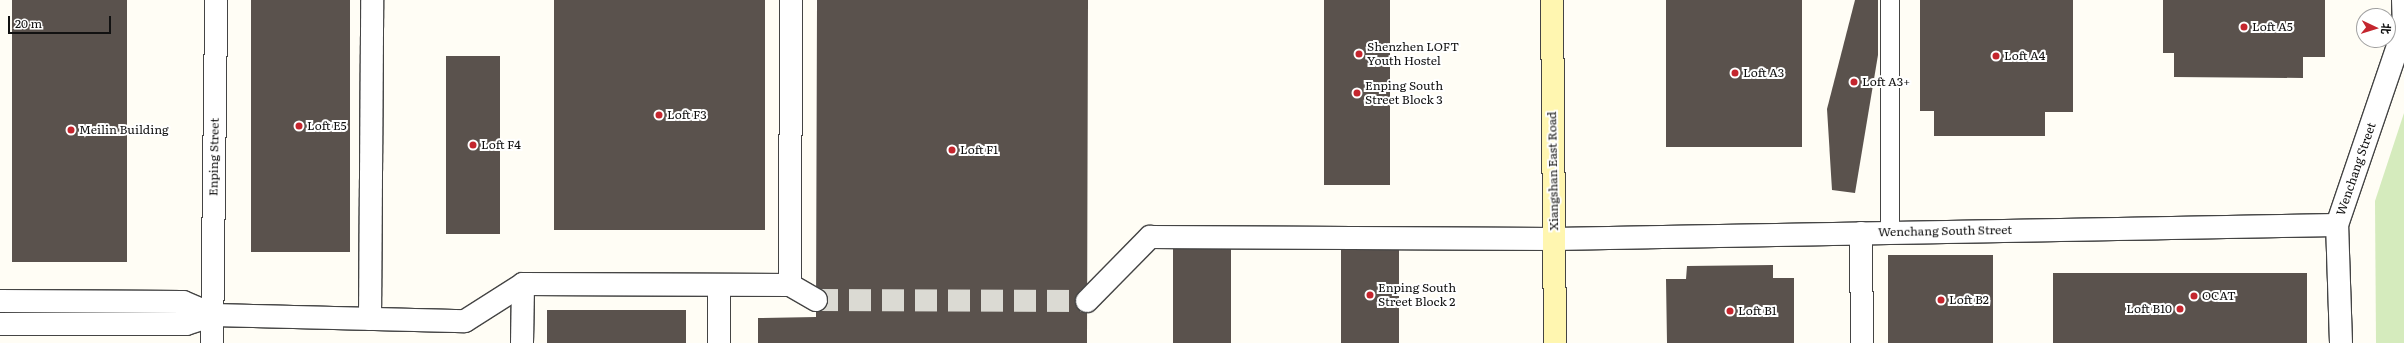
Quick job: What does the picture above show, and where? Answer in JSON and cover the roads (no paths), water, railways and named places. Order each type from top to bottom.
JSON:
[{"type":"street","name":"Enping Street","points":[[212,343],[216,0]]},
{"type":"street","points":[[370,318],[372,0]]},
{"type":"street","points":[[790,285],[791,0]]},
{"type":"street","name":"Xiangshan East Road","points":[[1552,0],[1555,343]]},
{"type":"street","name":"Wenchang Street","points":[[2340,343],[2337,225],[2404,28],[2404,0]]},
{"type":"street","name":"Wenchang South Street","points":[[1087,301],[1150,237],[1554,239],[2337,225]]},
{"type":"street","points":[[1861,233],[1862,343]]},
{"type":"street","points":[[0,324],[186,324],[213,315],[465,321],[522,284],[790,285],[816,300]]},
{"type":"street","points":[[522,284],[522,343]]},
{"type":"street","points":[[719,285],[719,343]]},
{"type":"street","points":[[0,300],[183,302],[213,315]]},
{"type":"lane","points":[[1890,0],[1890,232]]},
{"type":"tunnel","points":[[816,300],[1087,301]]},
{"type":"place","name":"Loft A5","points":[[2244,27]]},
{"type":"place","name":"Shenzhen LOFT Youth Hostel","points":[[1359,54]]},
{"type":"place","name":"Loft A4","points":[[1996,56]]},
{"type":"place","name":"Loft A3","points":[[1735,73]]},
{"type":"place","name":"Loft A3+","points":[[1854,82]]},
{"type":"place","name":"Enping South Street Block 3","points":[[1357,93]]},
{"type":"place","name":"Loft F3","points":[[659,115]]},
{"type":"place","name":"Loft E5","points":[[299,126]]},
{"type":"place","name":"Meilin Building","points":[[71,130]]},
{"type":"place","name":"Loft F4","points":[[473,145]]},
{"type":"place","name":"Loft F1","points":[[952,150]]},
{"type":"place","name":"Enping South Street Block 2","points":[[1370,295]]},
{"type":"place","name":"OCAT","points":[[2194,296]]},
{"type":"place","name":"Loft B2","points":[[1941,300]]},
{"type":"place","name":"Loft B10","points":[[2180,309]]},
{"type":"place","name":"Loft B1","points":[[1730,311]]}]
